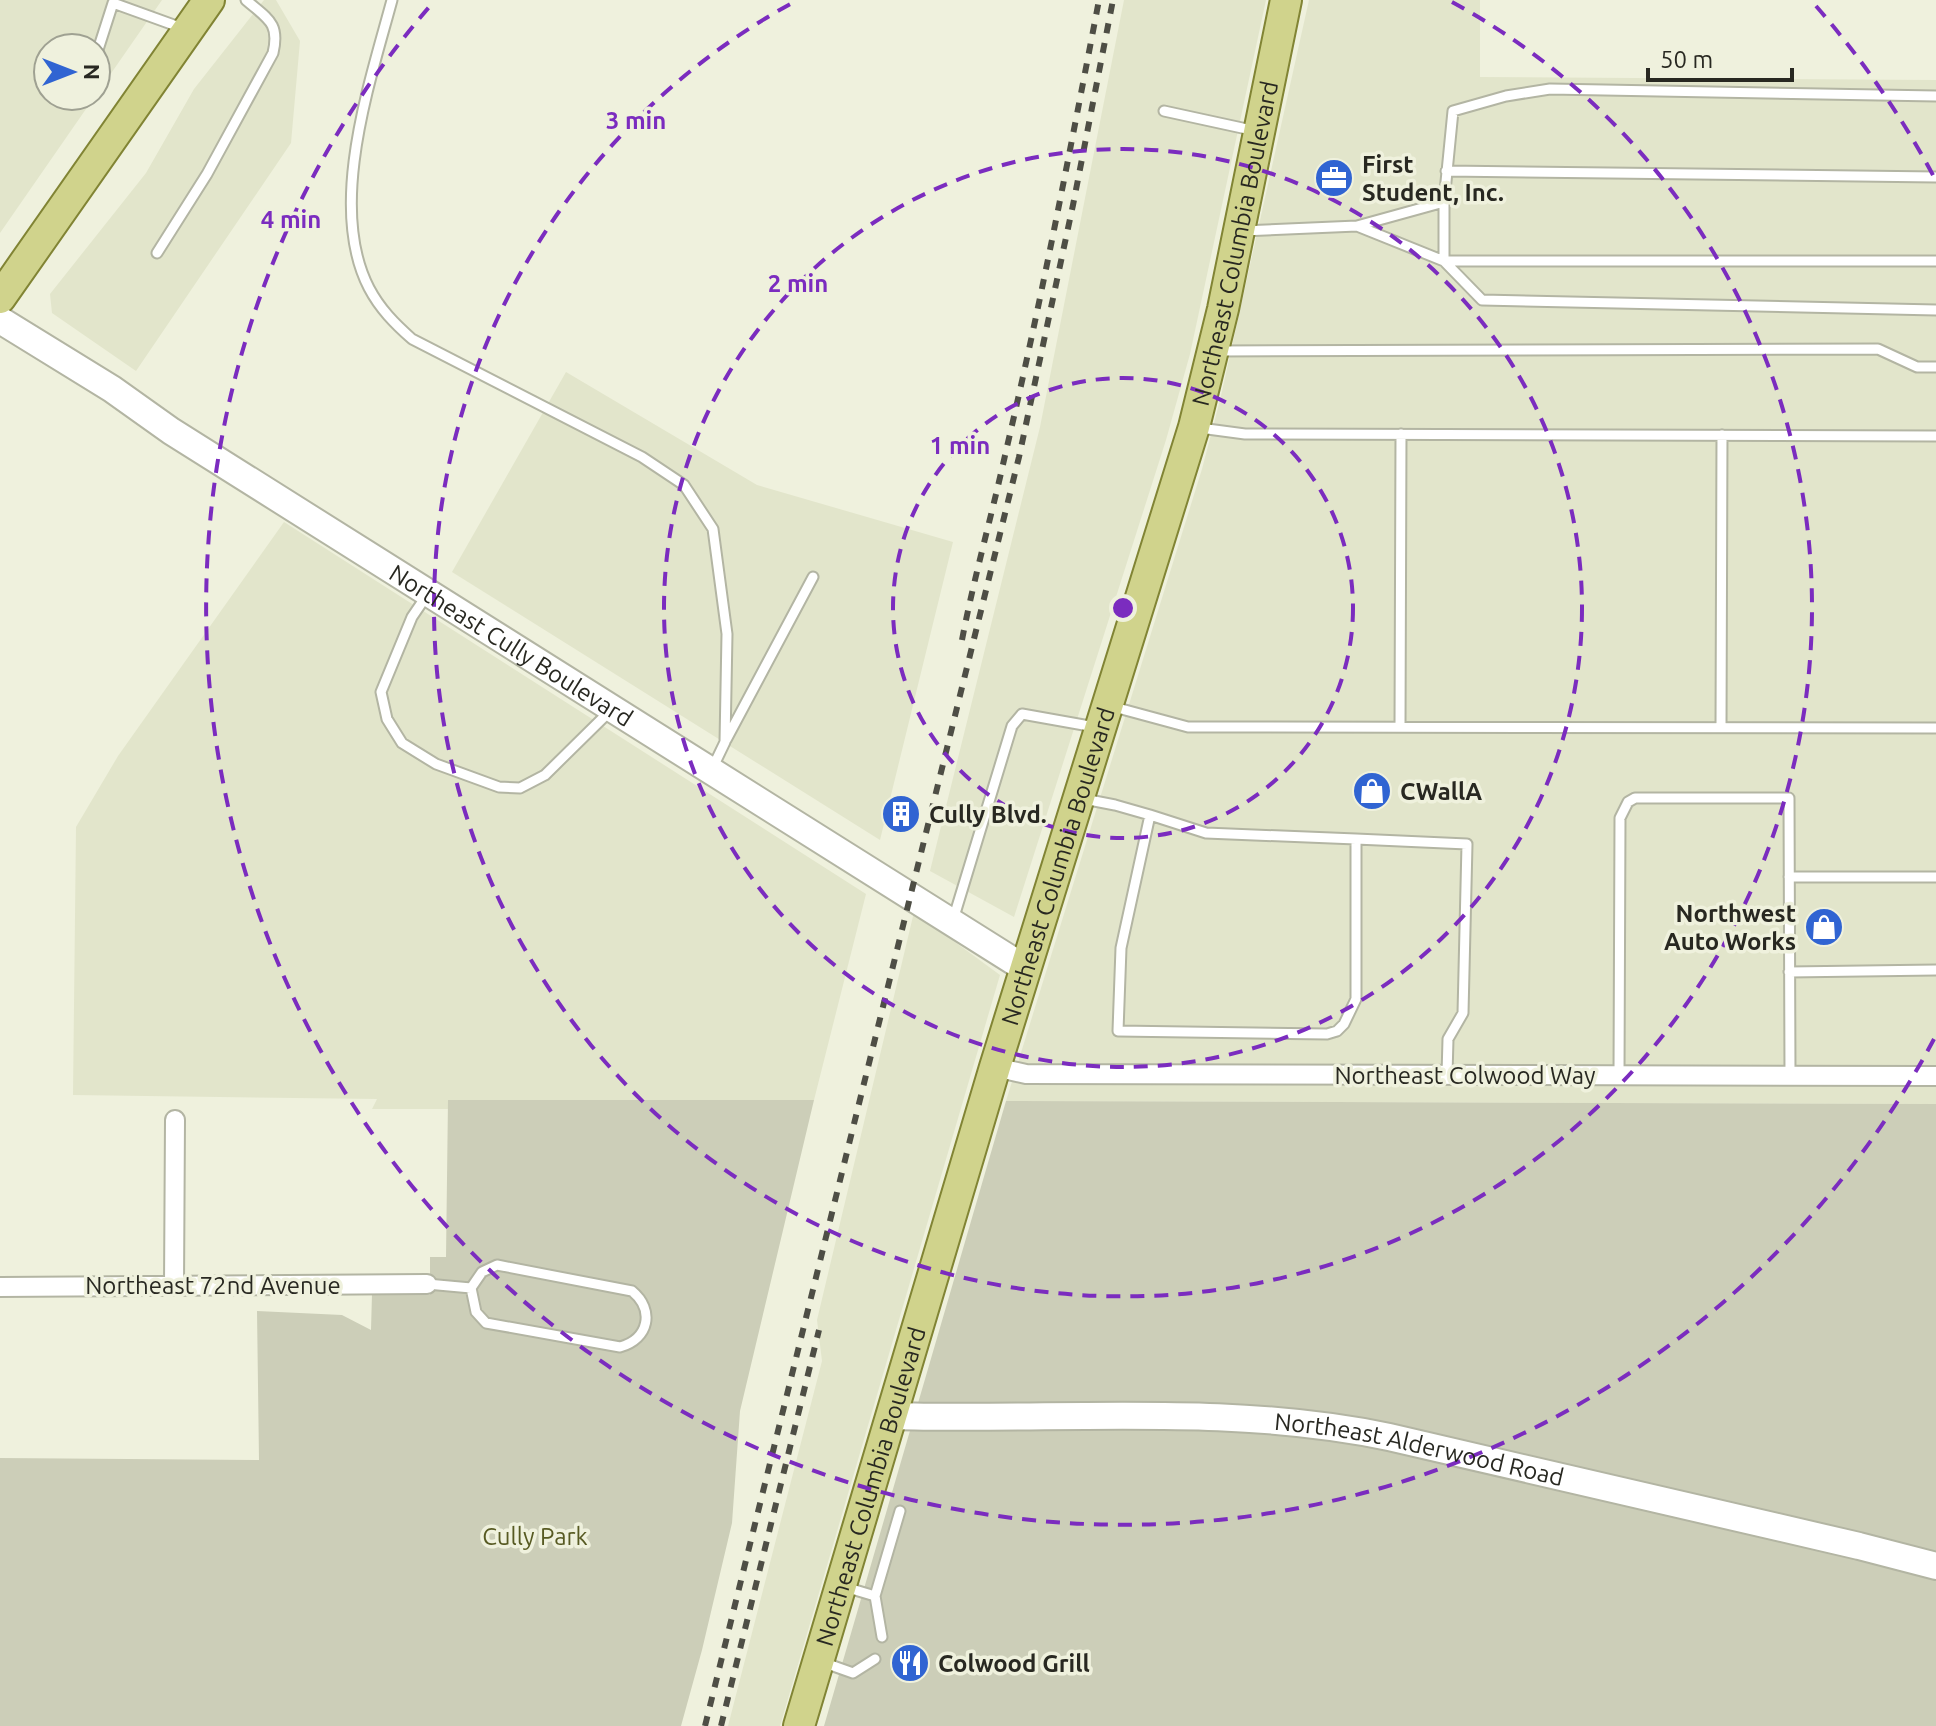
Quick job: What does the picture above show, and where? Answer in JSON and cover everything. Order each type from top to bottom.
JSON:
[{"type":"main road","points":[[0,298],[209,0]]},
{"type":"main road","name":"Northeast Columbia Boulevard","points":[[799,1726],[995,1067],[1194,427],[1239,231],[1286,0]]},
{"type":"street","name":"Northeast Cully Boulevard","points":[[0,320],[1026,969]]},
{"type":"street","name":"Northeast Colwood Way","points":[[995,1067],[1026,1074],[1936,1076]]},
{"type":"street","points":[[174,1285],[175,1120]]},
{"type":"street","name":"Northeast 72nd Avenue","points":[[0,1287],[427,1284]]},
{"type":"street","name":"Northeast Alderwood Road","points":[[892,1416],[1260,1419],[1330,1426],[1844,1542],[1936,1566]]},
{"type":"lane","points":[[157,253],[207,174],[273,53],[277,37],[273,23],[246,0]]},
{"type":"lane","points":[[392,0],[363,110],[352,178],[353,241],[368,286],[387,316],[412,339],[642,457],[684,485],[713,529],[727,634],[725,742]]},
{"type":"lane","points":[[104,32],[113,3],[188,30]]},
{"type":"lane","points":[[1936,96],[1550,89],[1521,93],[1453,111],[1444,202],[1444,261],[1482,300],[1936,310]]},
{"type":"lane","points":[[1164,111],[1259,132]]},
{"type":"lane","points":[[1446,171],[1936,177]]},
{"type":"lane","points":[[1239,231],[1357,226],[1444,202]]},
{"type":"lane","points":[[1357,226],[1444,261],[1936,261]]},
{"type":"lane","points":[[1213,351],[1878,349],[1917,367],[1936,367]]},
{"type":"lane","points":[[1194,427],[1245,434],[1936,436]]},
{"type":"lane","points":[[1400,727],[1401,434]]},
{"type":"lane","points":[[1721,727],[1722,435]]},
{"type":"lane","points":[[712,770],[813,577]]},
{"type":"lane","points":[[429,592],[412,617],[381,692],[387,719],[402,743],[436,764],[499,787],[520,788],[545,775],[613,708]]},
{"type":"lane","points":[[952,922],[1012,726],[1022,714],[1103,716],[1188,727],[1936,728]]},
{"type":"lane","points":[[1077,798],[1115,805],[1206,833],[1467,844],[1463,1013],[1448,1039],[1447,1075]]},
{"type":"lane","points":[[1619,1075],[1620,818],[1628,802],[1635,798],[1789,798],[1790,1076]]},
{"type":"lane","points":[[1150,815],[1121,948],[1118,1031],[1327,1034],[1337,1031],[1344,1024],[1356,999],[1356,839]]},
{"type":"lane","points":[[1789,877],[1936,877]]},
{"type":"lane","points":[[1789,972],[1936,970]]},
{"type":"lane","points":[[497,1265],[566,1277],[632,1291],[644,1305],[646,1323],[637,1339],[620,1347],[486,1323],[476,1312],[471,1288],[482,1272],[497,1265]]},
{"type":"lane","points":[[427,1284],[471,1288]]},
{"type":"lane","points":[[882,1637],[875,1596],[900,1511]]},
{"type":"lane","points":[[841,1585],[875,1596]]},
{"type":"lane","points":[[818,1661],[853,1673],[875,1659]]},
{"type":"shaded area","points":[[0,0],[162,0],[112,72],[112,32],[32,32],[32,112],[84,112],[0,233]]},
{"type":"shaded area","points":[[264,0],[276,0],[300,41],[291,143],[136,371],[52,313],[50,294],[146,173],[194,89]]},
{"type":"shaded area","points":[[1124,0],[1266,0],[1190,354],[1166,440],[1014,917],[930,871],[1040,427]]},
{"type":"shaded area","points":[[1309,0],[1480,0],[1480,77],[1936,80],[1936,1104],[1006,1101],[1202,469]]},
{"type":"shaded area","points":[[566,372],[757,485],[953,542],[880,840],[452,572]]},
{"type":"shaded area","points":[[284,522],[866,894],[814,1100],[448,1100],[448,1109],[372,1109],[377,1099],[73,1095],[76,827],[118,756]]},
{"type":"shaded area","points":[[914,912],[1000,975],[780,1726],[728,1726],[822,1361],[817,1320]]},
{"type":"green space","name":"Cully Park","points":[[448,1100],[814,1100],[740,1411],[732,1523],[681,1726],[0,1726],[0,1458],[259,1460],[257,1311],[342,1315],[371,1330],[372,1294],[430,1295],[430,1257],[446,1257]]},
{"type":"green space","points":[[1006,1101],[1936,1104],[1936,1726],[824,1726]]},
{"type":"railway","points":[[962,640],[1031,339],[1099,0]]},
{"type":"railway","points":[[705,1726],[1019,457],[1113,0]]},
{"type":"railway","points":[[721,1726],[819,1330]]},
{"type":"place","name":"First Student, Inc.","points":[[1334,178]]},
{"type":"place","name":"CWallA","points":[[1372,791]]},
{"type":"place","name":"Cully Blvd.","points":[[901,814]]},
{"type":"place","name":"Northwest Auto Works","points":[[1824,927]]},
{"type":"place","name":"Colwood Grill","points":[[910,1663]]}]
